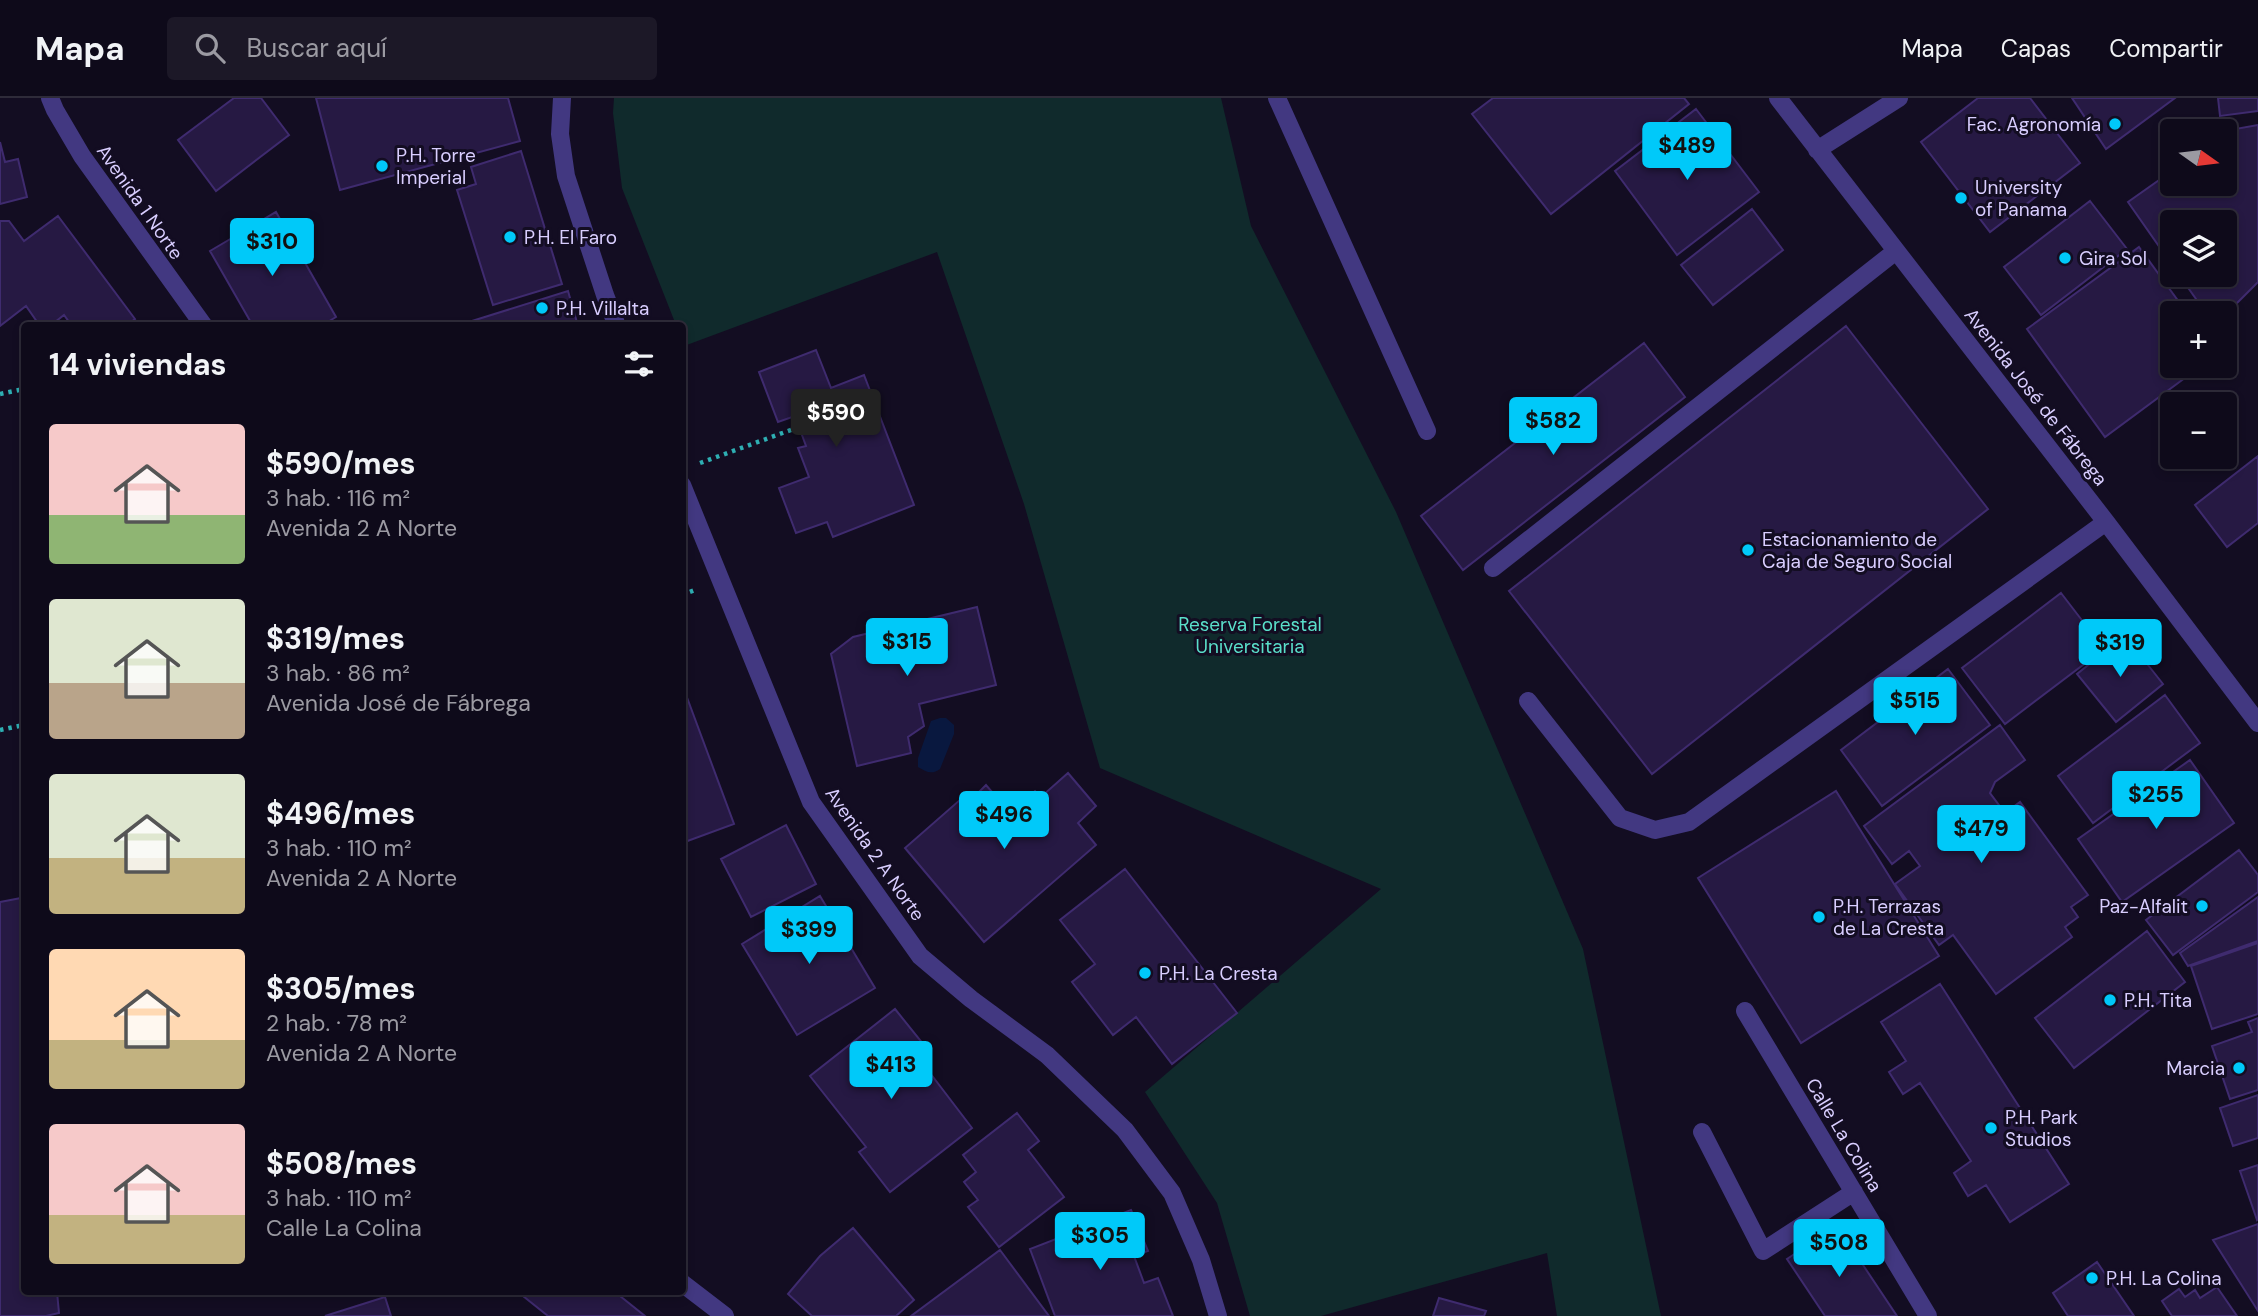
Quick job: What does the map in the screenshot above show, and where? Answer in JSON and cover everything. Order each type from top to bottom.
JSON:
[{"type":"street","name":"Avenida 1 Norte","points":[[50,98],[82,156],[201,322]]},
{"type":"street","points":[[562,98],[561,134],[566,176],[615,322]]},
{"type":"street","points":[[1277,98],[1427,431]]},
{"type":"street","name":"Avenida José de Fábrega","points":[[1778,98],[2258,723]]},
{"type":"street","points":[[1818,150],[1899,98]]},
{"type":"street","points":[[1493,568],[1896,251]]},
{"type":"street","name":"Avenida 2 A Norte","points":[[686,495],[811,802],[920,956],[971,999],[1047,1055],[1125,1130],[1172,1193],[1201,1260],[1218,1316]]},
{"type":"street","points":[[1528,701],[1620,818],[1655,830],[1689,822],[2106,522]]},
{"type":"street","name":"Calle La Colina","points":[[1745,1011],[1928,1316]]},
{"type":"street","points":[[1702,1132],[1763,1251],[1854,1192]]},
{"type":"street","points":[[686,1286],[725,1316]]},
{"type":"path","points":[[0,394],[21,390]]},
{"type":"path","points":[[700,463],[799,427]]},
{"type":"path","points":[[0,730],[21,726]]},
{"type":"green space","name":"Reserva Forestal Universitaria","points":[[614,98],[1221,98],[1251,226],[1396,512],[1583,949],[1661,1316],[1557,1316],[1547,1253],[1321,1316],[1250,1316],[1217,1203],[1145,1092],[1381,889],[1100,768],[1024,504],[937,252],[686,345],[686,322],[675,322],[622,188],[613,113]]},
{"type":"water","points":[[946,718],[954,725],[954,734],[940,769],[929,772],[918,767],[918,758],[931,721]]},
{"type":"building","points":[[234,98],[261,98],[289,135],[216,191],[178,140]]},
{"type":"building","name":"P.H. Torre Imperial","points":[[316,98],[508,98],[520,141],[340,190]]},
{"type":"building","points":[[1493,98],[1684,98],[1689,104],[1551,214],[1472,114]]},
{"type":"building","points":[[1978,98],[2030,98],[2080,163],[1990,232],[1921,142]]},
{"type":"building","name":"Fac. Agronomía","points":[[2072,98],[2175,98],[2106,149]]},
{"type":"building","points":[[2218,98],[2258,98],[2258,111],[2220,116]]},
{"type":"building","points":[[1696,109],[1759,192],[1677,255],[1615,171]]},
{"type":"building","points":[[2258,125],[2258,282],[2237,303],[2197,301],[2188,287],[2237,287],[2237,210],[2160,210],[2160,248],[2128,202],[2160,179],[2160,196],[2237,196],[2237,129]]},
{"type":"building","points":[[0,142],[5,162],[18,159],[27,197],[0,204]]},
{"type":"building","name":"P.H. El Faro","points":[[521,151],[562,284],[493,305],[457,190],[476,184],[471,167]]},
{"type":"building","name":"Gira Sol","points":[[2090,201],[2127,249],[2041,315],[2004,267]]},
{"type":"building","points":[[1752,209],[1783,250],[1713,305],[1681,265]]},
{"type":"building","points":[[276,212],[336,317],[328,322],[251,322],[210,251]]},
{"type":"building","points":[[58,216],[135,319],[131,322],[69,322],[64,315],[55,322],[37,322],[26,306],[0,326],[0,221],[9,221],[24,241]]},
{"type":"building","points":[[2139,247],[2160,276],[2160,287],[2168,287],[2178,301],[2160,301],[2160,378],[2185,378],[2166,392],[2160,392],[2160,396],[2105,437],[2027,329]]},
{"type":"building","name":"P.H. Villalta","points":[[568,291],[577,322],[469,322]]},
{"type":"building","name":"Estacionamiento de Caja de Seguro Social","points":[[1846,326],[1988,509],[1652,774],[1509,591]]},
{"type":"building","points":[[1644,343],[1685,397],[1463,570],[1421,516]]},
{"type":"building","points":[[816,350],[831,388],[864,375],[914,505],[833,537],[827,522],[796,533],[779,488],[809,477],[798,448],[806,446],[795,416],[778,422],[759,372]]},
{"type":"building","points":[[2258,456],[2258,523],[2227,547],[2195,505]]},
{"type":"building","points":[[2061,593],[2104,649],[2005,724],[1962,668]]},
{"type":"building","points":[[977,607],[996,685],[919,704],[924,726],[908,737],[911,753],[857,766],[831,654],[853,637]]},
{"type":"building","points":[[2125,636],[2163,684],[2116,722],[2077,674]]},
{"type":"building","points":[[1948,669],[1990,725],[1882,806],[1841,750]]},
{"type":"building","points":[[686,695],[734,824],[686,842]]},
{"type":"building","points":[[2165,695],[2200,743],[2093,823],[2058,776]]},
{"type":"building","points":[[2000,725],[2025,760],[1995,782],[1990,793],[2005,813],[2020,802],[2088,895],[2071,907],[2078,917],[2065,927],[2072,937],[1996,994],[1953,935],[1939,945],[1895,884],[1920,866],[1909,851],[1892,864],[1864,826]]},
{"type":"building","points":[[2190,760],[2234,823],[2122,902],[2078,839]]},
{"type":"building","points":[[1068,773],[1096,806],[1078,823],[1096,845],[984,942],[905,848],[969,792],[974,797],[986,785],[1010,813],[1035,791],[1041,797]]},
{"type":"building","name":"P.H. Terrazas de La Cresta","points":[[1836,791],[1939,956],[1801,1043],[1698,878]]},
{"type":"building","points":[[786,825],[816,884],[751,917],[721,859]]},
{"type":"building","name":"Paz-Alfalit","points":[[2239,850],[2258,875],[2258,892],[2173,955],[2146,920]]},
{"type":"building","name":"P.H. La Cresta","points":[[1125,869],[1237,1013],[1172,1064],[1136,1017],[1113,1035],[1072,982],[1095,964],[1060,920]]},
{"type":"building","points":[[820,896],[875,988],[797,1035],[742,944]]},
{"type":"building","points":[[2258,897],[2258,941],[2188,966],[2180,953]]},
{"type":"building","points":[[21,898],[21,1295],[57,1295],[59,1313],[46,1316],[0,1316],[0,902]]},
{"type":"building","name":"P.H. Tita","points":[[2147,931],[2185,982],[2074,1068],[2035,1018]]},
{"type":"building","points":[[2258,943],[2258,1014],[2212,1029],[2191,966]]},
{"type":"building","name":"P.H. Park Studios","points":[[1940,984],[2069,1184],[2010,1222],[1986,1185],[1968,1196],[1954,1173],[1971,1161],[1920,1083],[1903,1094],[1889,1072],[1906,1061],[1881,1022]]},
{"type":"building","points":[[895,1009],[924,1045],[914,1052],[972,1128],[890,1192],[859,1152],[866,1147],[810,1076]]},
{"type":"building","name":"Marcia","points":[[2258,1018],[2258,1090],[2230,1099],[2212,1046],[2252,1032],[2248,1022]]},
{"type":"building","points":[[2258,1095],[2258,1138],[2233,1146],[2220,1108]]},
{"type":"building","points":[[1017,1113],[1039,1141],[1028,1150],[1064,1197],[999,1247],[968,1207],[978,1200],[964,1182],[976,1172],[963,1155]]},
{"type":"building","points":[[2258,1165],[2258,1219],[2257,1220],[2240,1171]]},
{"type":"building","points":[[1131,1210],[1148,1251],[1134,1256],[1144,1283],[1158,1278],[1173,1316],[1055,1316],[1030,1249]]},
{"type":"building","points":[[2258,1224],[2258,1311],[2213,1240]]},
{"type":"building","points":[[1837,1226],[1897,1316],[1825,1316],[1787,1259]]},
{"type":"building","points":[[853,1228],[914,1300],[896,1316],[812,1316],[788,1294],[820,1256]]},
{"type":"building","points":[[1000,1250],[1049,1316],[911,1316]]},
{"type":"building","name":"P.H. La Colina","points":[[2097,1262],[2134,1316],[2068,1316],[2053,1293]]},
{"type":"building","name":"P.H. La Colina","points":[[2217,1287],[2237,1316],[2172,1316],[2162,1301],[2179,1289],[2185,1297],[2195,1290],[2200,1298]]},
{"type":"building","points":[[522,1295],[619,1295],[645,1316],[548,1316]]},
{"type":"building","points":[[385,1297],[391,1316],[325,1316]]},
{"type":"building","points":[[1439,1298],[1486,1311],[1484,1316],[1433,1316]]},
{"type":"place","name":"Fac. Agronomía","points":[[2115,124]]},
{"type":"place","name":"P.H. Torre Imperial","points":[[382,166]]},
{"type":"place","name":"University of Panama","points":[[1961,198]]},
{"type":"place","name":"P.H. El Faro","points":[[510,237]]},
{"type":"place","name":"Gira Sol","points":[[2065,258]]},
{"type":"place","name":"P.H. Villalta","points":[[542,308]]},
{"type":"place","name":"Estacionamiento de Caja de Seguro Social","points":[[1748,550]]},
{"type":"place","name":"Paz-Alfalit","points":[[2202,906]]},
{"type":"place","name":"P.H. Terrazas de La Cresta","points":[[1819,917]]},
{"type":"place","name":"P.H. La Cresta","points":[[1145,973]]},
{"type":"place","name":"P.H. Tita","points":[[2110,1000]]},
{"type":"place","name":"Marcia","points":[[2239,1068]]},
{"type":"place","name":"P.H. Park Studios","points":[[1991,1128]]},
{"type":"place","name":"P.H. La Colina","points":[[2092,1278]]}]
